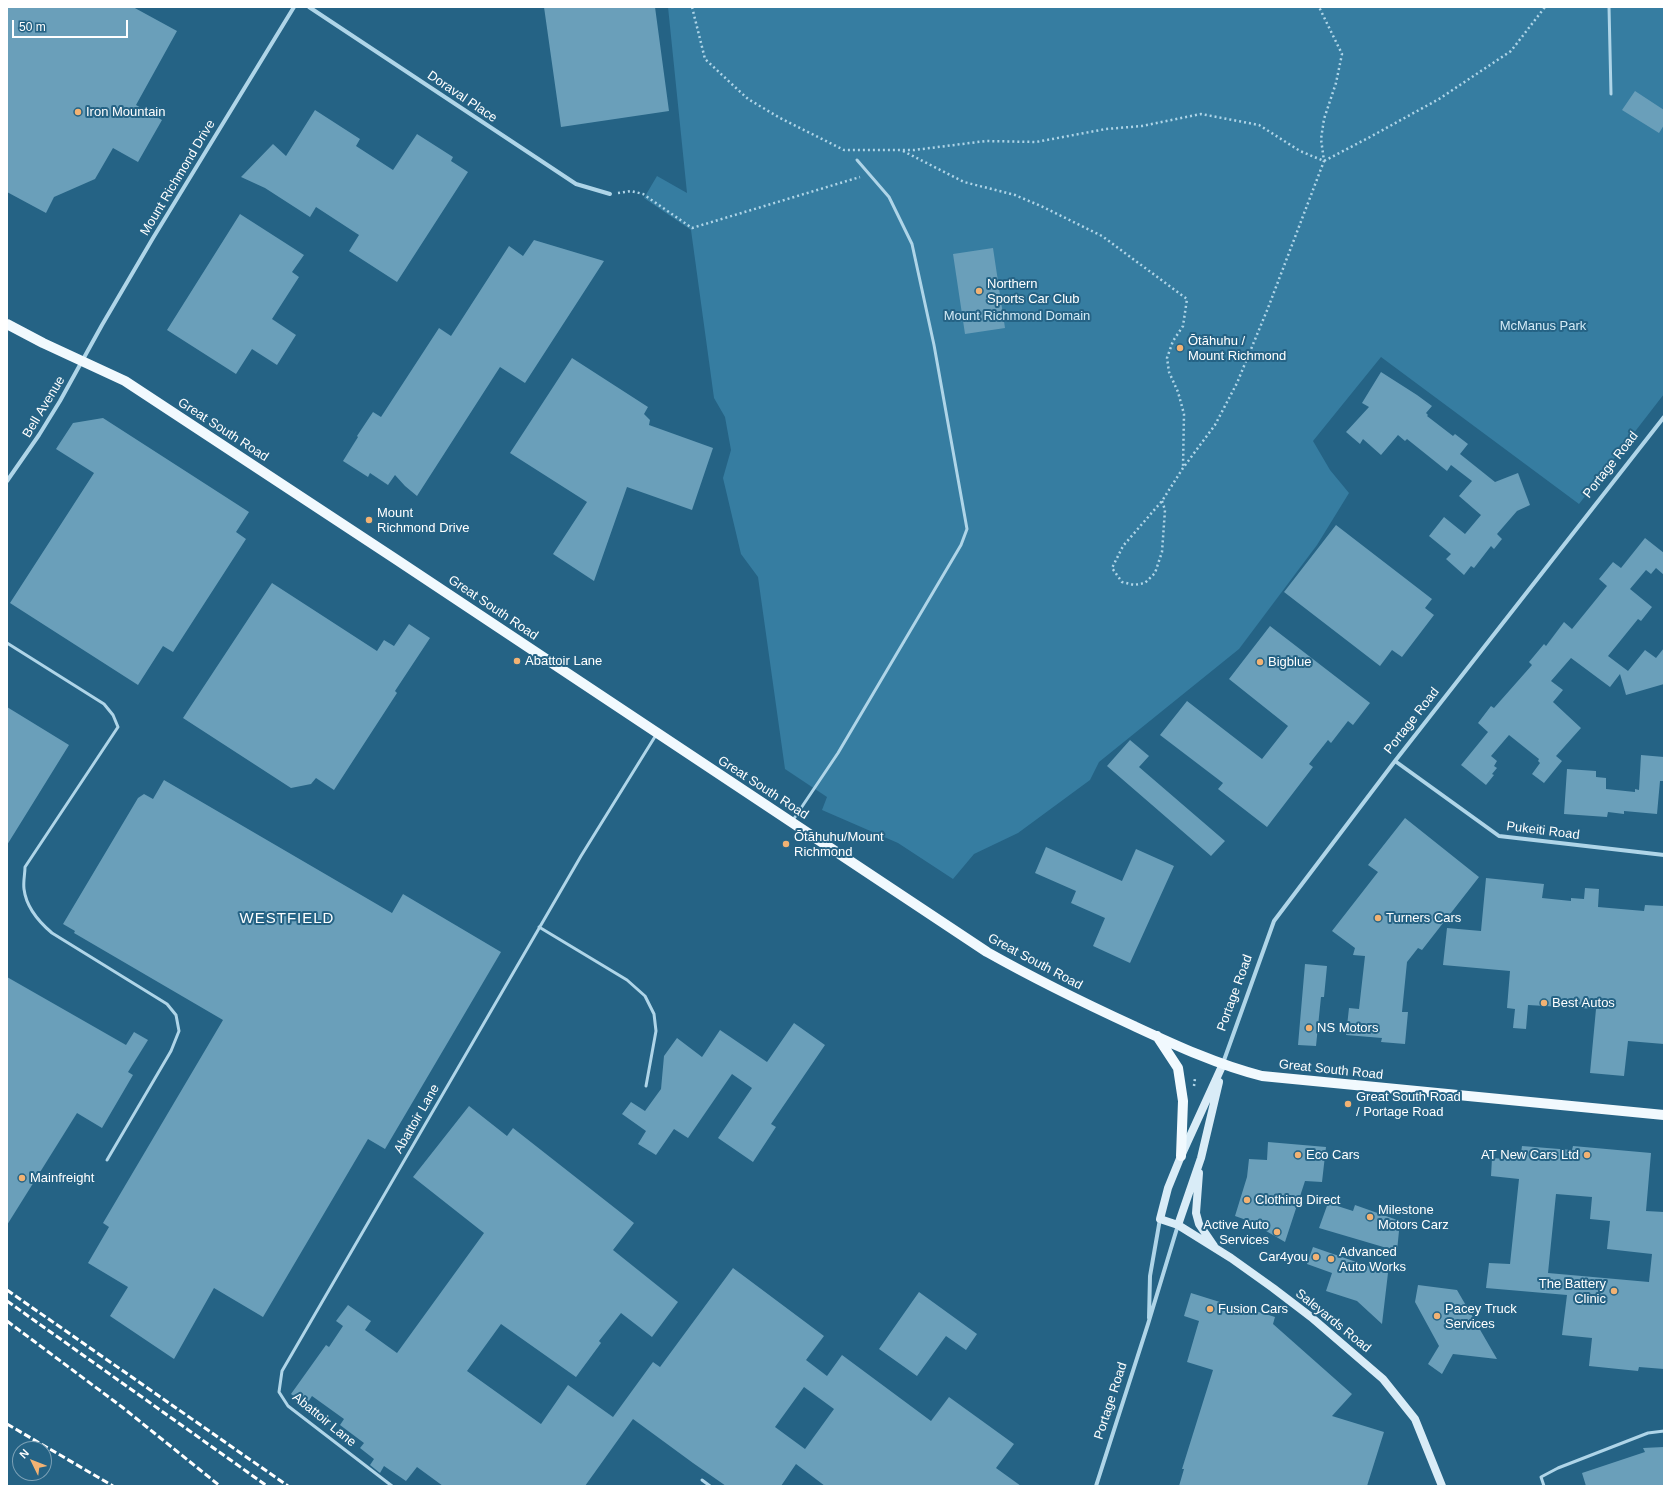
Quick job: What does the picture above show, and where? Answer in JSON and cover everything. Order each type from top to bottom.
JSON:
[{"type":"main road","name":"Great South Road","points":[[7,324],[132,386],[987,952],[1049,986],[1157,1036],[1223,1064],[1262,1076],[1664,1115]]},
{"type":"main road","points":[[1157,1036],[1178,1068],[1183,1101],[1181,1156]]},
{"type":"main road","name":"Portage Road","points":[[1160,1220],[1168,1188],[1223,1064]]},
{"type":"main road","name":"Portage Road","points":[[1178,1225],[1201,1158],[1223,1064]]},
{"type":"main road","points":[[1201,1158],[1196,1213],[1199,1224],[1218,1250]]},
{"type":"main road","name":"Saleyards Road","points":[[1160,1220],[1178,1225],[1218,1250],[1273,1288],[1311,1317],[1384,1379],[1415,1419],[1442,1486]]},
{"type":"street","name":"Mount Richmond Drive","points":[[82,362],[102,325],[294,7]]},
{"type":"street","name":"Doraval Place","points":[[309,7],[576,184],[610,194]]},
{"type":"street","name":"Bell Avenue","points":[[7,481],[39,435],[82,362]]},
{"type":"street","name":"Portage Road","points":[[1223,1064],[1274,921],[1395,761],[1664,417]]},
{"type":"street","name":"Pukeiti Road","points":[[1395,761],[1499,836],[1664,855]]},
{"type":"street","name":"Portage Road","points":[[1148,1324],[1150,1276],[1160,1220]]},
{"type":"street","name":"Portage Road","points":[[1096,1486],[1178,1225]]},
{"type":"lane","points":[[1609,7],[1612,94]]},
{"type":"lane","points":[[792,822],[838,753],[961,545],[967,529],[934,345],[912,244],[889,197],[857,160]]},
{"type":"lane","points":[[7,643],[104,704],[113,715],[118,727],[25,867],[24,889],[29,904],[40,923],[52,933],[167,1004],[176,1015],[179,1031],[172,1051],[106,1160]]},
{"type":"lane","name":"Abattoir Lane","points":[[392,1486],[288,1406],[279,1392],[282,1371],[581,856],[657,733]]},
{"type":"lane","points":[[539,928],[627,980],[645,996],[654,1014],[656,1031],[646,1086]]},
{"type":"lane","points":[[1544,1486],[1541,1478],[1558,1468],[1648,1433],[1664,1431]]},
{"type":"lane","points":[[702,1480],[710,1486]]},
{"type":"path","points":[[692,7],[705,59],[748,99],[780,118],[844,150],[914,150],[986,141],[1036,142],[1106,128],[1142,126],[1201,114],[1259,125],[1300,151],[1324,161]]},
{"type":"path","points":[[1162,501],[1165,510],[1162,552],[1155,573],[1145,583],[1134,584],[1122,582],[1112,568],[1123,546],[1162,501],[1183,468],[1215,425],[1237,383],[1268,308],[1324,161],[1321,139],[1324,119],[1336,83],[1342,54],[1318,7]]},
{"type":"path","points":[[1324,161],[1439,99],[1511,51],[1544,7]]},
{"type":"path","points":[[901,150],[964,182],[1015,195],[1102,236],[1187,299],[1183,326],[1173,341],[1166,358],[1169,372],[1178,392],[1184,414],[1183,468]]},
{"type":"path","points":[[610,194],[631,191],[644,194],[692,228],[869,174]]},
{"type":"green space","name":"Mount Richmond Domain","points":[[668,7],[1664,7],[1664,394],[1579,504],[1381,357],[1313,441],[1330,470],[1349,493],[1317,545],[1239,649],[1099,762],[1090,780],[1018,833],[974,854],[953,879],[898,843],[822,810],[827,797],[785,769],[758,577],[741,554],[723,478],[731,450],[725,417],[714,398],[691,230],[644,198],[657,176],[687,193]]},
{"type":"building","name":"Iron Mountain","points":[[7,7],[133,7],[177,31],[136,105],[162,120],[138,162],[113,148],[95,179],[54,197],[46,213],[7,192]]},
{"type":"building","points":[[544,7],[655,7],[669,111],[561,127]]},
{"type":"building","points":[[1635,91],[1664,110],[1664,125],[1659,133],[1622,110]]},
{"type":"building","points":[[315,110],[360,139],[356,146],[393,170],[417,134],[453,157],[451,161],[468,172],[397,282],[349,251],[359,235],[316,207],[310,217],[265,188],[241,177],[273,144],[286,156]]},
{"type":"building","points":[[240,214],[304,255],[292,272],[299,277],[272,319],[296,335],[277,365],[252,349],[236,374],[167,330]]},
{"type":"building","points":[[534,240],[604,261],[525,383],[500,367],[417,496],[395,475],[388,485],[370,473],[368,477],[343,461],[373,412],[381,417],[439,328],[451,336],[509,246],[523,256]]},
{"type":"building","name":"Northern Sports Car Club","points":[[993,248],[1005,328],[965,334],[953,254]]},
{"type":"building","points":[[572,358],[648,407],[644,414],[650,420],[649,425],[713,448],[692,510],[627,487],[594,581],[553,554],[587,502],[510,453]]},
{"type":"building","points":[[1381,372],[1432,406],[1426,413],[1428,415],[1427,416],[1453,436],[1455,434],[1468,444],[1460,454],[1495,482],[1518,473],[1530,505],[1517,511],[1497,534],[1502,539],[1494,549],[1491,546],[1474,568],[1471,566],[1464,575],[1446,559],[1451,554],[1429,536],[1444,517],[1465,534],[1481,515],[1459,496],[1472,481],[1451,465],[1447,471],[1407,439],[1405,441],[1398,435],[1381,455],[1363,439],[1360,444],[1346,432],[1369,407],[1362,403]]},
{"type":"building","points":[[103,418],[249,512],[236,532],[246,539],[173,652],[163,646],[138,685],[10,603],[94,473],[56,449],[73,423]]},
{"type":"building","points":[[1336,525],[1432,599],[1425,608],[1434,615],[1402,657],[1392,650],[1380,666],[1284,592]]},
{"type":"building","points":[[1645,538],[1664,553],[1664,575],[1656,568],[1651,574],[1646,570],[1630,589],[1652,607],[1641,621],[1638,619],[1608,656],[1628,671],[1645,650],[1656,658],[1664,648],[1664,684],[1626,695],[1620,674],[1610,687],[1571,658],[1551,681],[1563,690],[1553,702],[1581,728],[1556,756],[1562,761],[1544,783],[1532,774],[1540,763],[1538,761],[1539,759],[1509,735],[1491,756],[1497,761],[1494,766],[1497,768],[1492,774],[1494,775],[1486,785],[1461,765],[1488,732],[1478,723],[1491,706],[1494,708],[1532,665],[1529,662],[1544,644],[1546,646],[1564,622],[1572,629],[1607,586],[1599,579],[1613,562],[1621,568]]},
{"type":"building","points":[[272,583],[377,651],[384,640],[394,646],[409,624],[430,638],[395,691],[397,693],[334,790],[316,778],[311,784],[291,788],[183,718]]},
{"type":"building","points":[[1270,626],[1370,703],[1353,725],[1348,721],[1331,743],[1328,740],[1309,764],[1313,767],[1267,827],[1218,789],[1223,783],[1160,735],[1187,701],[1262,759],[1288,726],[1229,679]]},
{"type":"building","points":[[7,707],[69,745],[7,845]]},
{"type":"building","points":[[1130,740],[1149,756],[1139,767],[1225,841],[1211,856],[1107,766]]},
{"type":"building","points":[[1641,755],[1664,757],[1663,781],[1660,781],[1657,814],[1624,811],[1624,814],[1608,812],[1607,817],[1564,814],[1567,769],[1596,771],[1596,777],[1606,778],[1606,789],[1635,792],[1635,789],[1639,790]]},
{"type":"building","points":[[164,780],[392,913],[403,894],[501,952],[385,1149],[368,1139],[263,1317],[214,1288],[174,1359],[110,1316],[128,1287],[88,1263],[109,1227],[103,1223],[223,1020],[74,933],[75,931],[63,924],[138,798],[144,794],[153,799]]},
{"type":"building","points":[[1405,818],[1479,877],[1422,950],[1418,948],[1407,962],[1402,1012],[1408,1012],[1405,1044],[1381,1042],[1382,1038],[1346,1035],[1349,1008],[1359,1009],[1365,956],[1353,955],[1355,948],[1332,931],[1378,872],[1368,865]]},
{"type":"building","points":[[1046,847],[1122,881],[1136,849],[1174,866],[1130,963],[1093,946],[1105,918],[1071,903],[1076,891],[1035,873]]},
{"type":"building","points":[[1486,878],[1544,884],[1542,898],[1571,901],[1571,898],[1584,899],[1585,888],[1599,889],[1598,907],[1644,911],[1645,905],[1664,906],[1664,1044],[1628,1041],[1624,1076],[1590,1073],[1596,1009],[1528,1005],[1526,1029],[1513,1028],[1515,1009],[1507,1008],[1510,971],[1443,965],[1447,928],[1481,931]]},
{"type":"building","points":[[1305,964],[1327,966],[1324,997],[1321,997],[1316,1046],[1298,1045]]},
{"type":"building","points":[[7,977],[126,1045],[134,1032],[148,1040],[128,1072],[133,1075],[102,1128],[77,1113],[7,1225]]},
{"type":"building","points":[[794,1023],[825,1045],[771,1124],[776,1127],[753,1162],[718,1138],[752,1088],[732,1074],[688,1138],[674,1129],[656,1155],[638,1144],[646,1131],[622,1114],[631,1102],[645,1111],[661,1089],[664,1056],[677,1038],[702,1057],[720,1030],[767,1062]]},
{"type":"building","points":[[469,1106],[507,1136],[513,1128],[634,1223],[613,1250],[678,1302],[652,1337],[621,1313],[599,1341],[601,1343],[576,1377],[501,1324],[467,1371],[541,1424],[568,1385],[613,1417],[653,1362],[660,1367],[733,1268],[824,1336],[806,1360],[827,1376],[842,1355],[931,1421],[949,1397],[1014,1444],[996,1468],[1021,1486],[825,1486],[796,1464],[781,1486],[726,1486],[633,1419],[585,1486],[443,1486],[417,1467],[406,1481],[384,1466],[380,1473],[370,1465],[374,1459],[360,1448],[364,1443],[340,1425],[344,1419],[312,1396],[306,1405],[291,1394],[326,1345],[329,1347],[343,1326],[336,1321],[348,1305],[371,1321],[365,1330],[397,1353],[484,1233],[413,1177]],"holes":[[[804,1387],[834,1409],[805,1449],[775,1427]]]},
{"type":"building","points":[[1268,1142],[1326,1147],[1322,1182],[1305,1181],[1285,1242],[1249,1221],[1235,1216],[1247,1177],[1249,1159],[1267,1160]]},
{"type":"building","points":[[1522,1146],[1572,1150],[1573,1146],[1651,1153],[1646,1211],[1664,1212],[1664,1369],[1639,1367],[1638,1371],[1589,1366],[1592,1338],[1562,1335],[1567,1295],[1486,1288],[1489,1263],[1510,1264],[1519,1179],[1491,1176],[1492,1158],[1520,1160]],"holes":[[[1556,1194],[1592,1197],[1590,1219],[1610,1221],[1607,1249],[1652,1254],[1649,1282],[1548,1273]]]},
{"type":"building","points":[[1328,1203],[1353,1211],[1355,1205],[1400,1221],[1397,1251],[1319,1228]]},
{"type":"building","points":[[1313,1247],[1388,1273],[1382,1324],[1357,1301],[1326,1291],[1332,1273],[1307,1264]]},
{"type":"building","points":[[1418,1285],[1457,1290],[1497,1359],[1453,1354],[1442,1374],[1428,1364],[1439,1346],[1415,1302]]},
{"type":"building","points":[[919,1292],[977,1334],[966,1350],[946,1336],[917,1376],[879,1349]]},
{"type":"building","points":[[1191,1293],[1239,1308],[1240,1306],[1275,1317],[1273,1324],[1352,1394],[1332,1416],[1384,1432],[1367,1486],[1179,1486],[1184,1469],[1182,1469],[1213,1370],[1187,1362],[1199,1321],[1184,1316]]},
{"type":"building","points":[[1664,1447],[1664,1486],[1586,1486],[1582,1473],[1645,1452],[1643,1448]]},
{"type":"railway","points":[[7,1290],[288,1486]]},
{"type":"railway","points":[[7,1301],[267,1486]]},
{"type":"railway","points":[[7,1321],[122,1407],[220,1486]]},
{"type":"railway","points":[[7,1424],[113,1486]]},
{"type":"place","name":"Iron Mountain","points":[[78,112]]},
{"type":"place","name":"Northern Sports Car Club","points":[[979,291]]},
{"type":"place","name":"Ōtāhuhu / Mount Richmond","points":[[1180,348]]},
{"type":"place","name":"Mount Richmond Drive","points":[[369,520]]},
{"type":"place","name":"Abattoir Lane","points":[[517,661]]},
{"type":"place","name":"Bigblue","points":[[1260,662]]},
{"type":"place","name":"Ōtāhuhu/Mount Richmond","points":[[786,844]]},
{"type":"place","name":"Turners Cars","points":[[1378,918]]},
{"type":"place","name":"Best Autos","points":[[1544,1003]]},
{"type":"place","name":"NS Motors","points":[[1309,1028]]},
{"type":"place","name":"Great South Road / Portage Road","points":[[1348,1104]]},
{"type":"place","name":"Eco Cars","points":[[1298,1155]]},
{"type":"place","name":"AT New Cars Ltd","points":[[1587,1155]]},
{"type":"place","name":"Mainfreight","points":[[22,1178]]},
{"type":"place","name":"Clothing Direct","points":[[1247,1200]]},
{"type":"place","name":"Milestone Motors Carz","points":[[1370,1217]]},
{"type":"place","name":"Active Auto Services","points":[[1277,1232]]},
{"type":"place","name":"Car4you","points":[[1316,1257]]},
{"type":"place","name":"Advanced Auto Works","points":[[1331,1259]]},
{"type":"place","name":"The Battery Clinic","points":[[1614,1291]]},
{"type":"place","name":"Fusion Cars","points":[[1210,1309]]},
{"type":"place","name":"Pacey Truck Services","points":[[1437,1316]]},
{"type":"district","name":"WESTFIELD","points":[[287,919]]},
{"type":"park label","name":"McManus Park","points":[[1543,326]]}]
